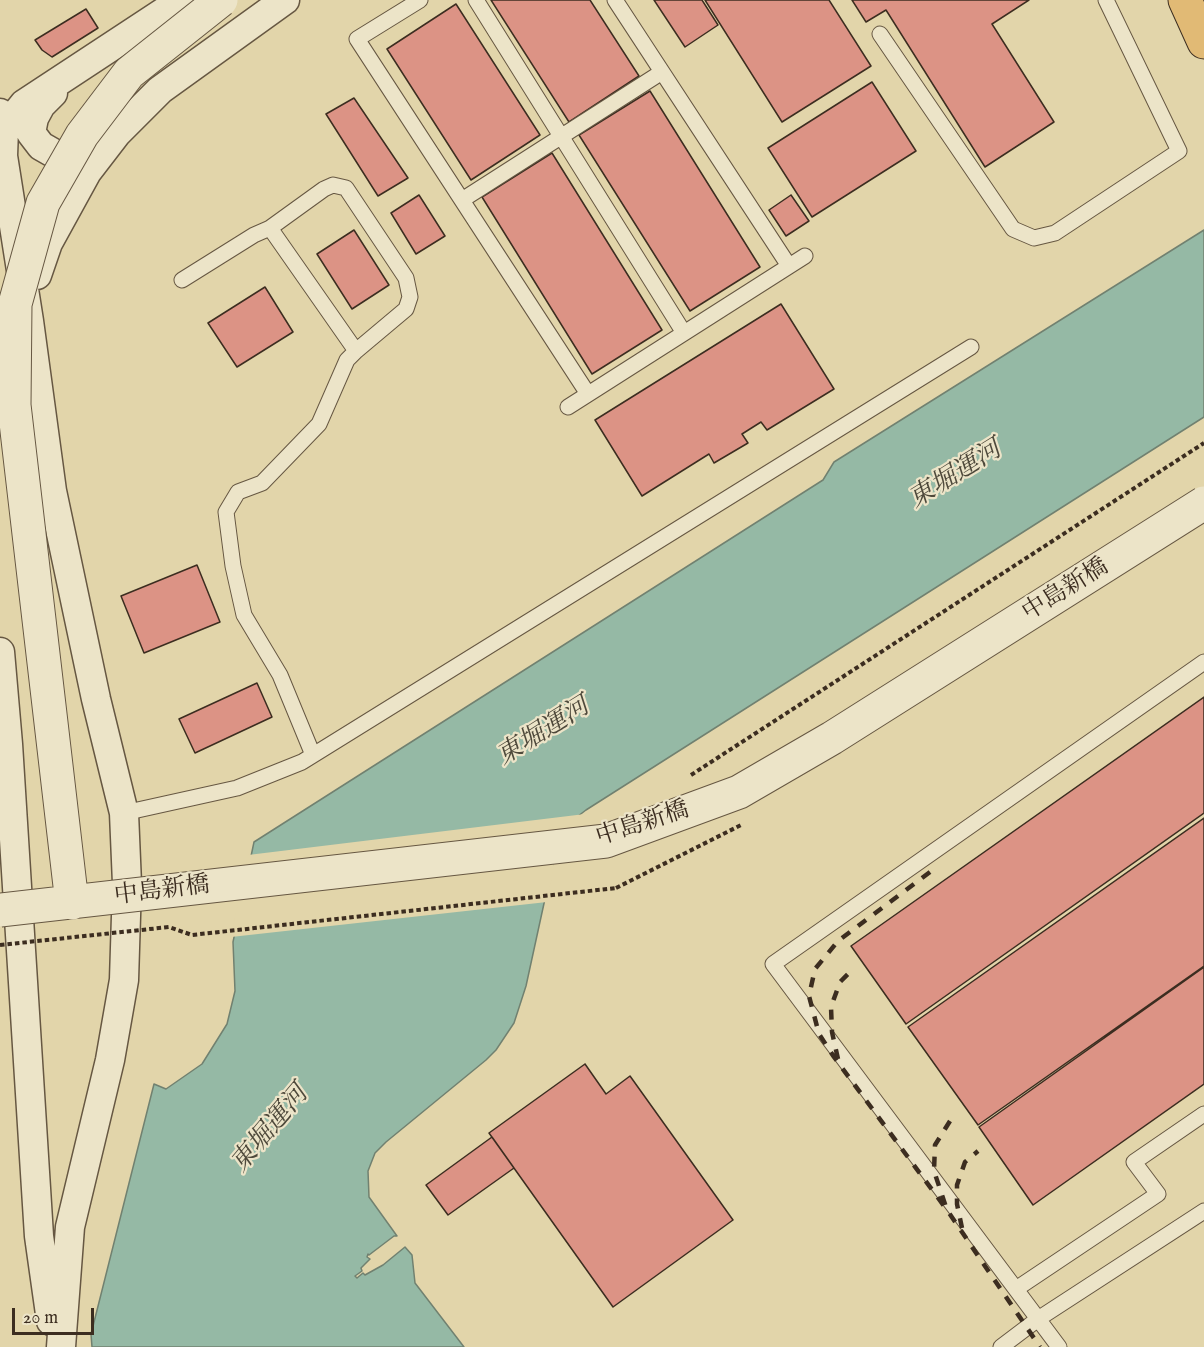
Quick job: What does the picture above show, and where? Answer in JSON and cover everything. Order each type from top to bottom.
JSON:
[{"type":"main road","points":[[1185,0],[1204,42]]},
{"type":"street","points":[[61,1347],[70,1227],[110,1060],[124,980],[127,884],[124,813],[96,699],[52,492],[29,321],[3,156],[2,121],[24,104],[182,0]]},
{"type":"street","points":[[72,903],[14,405],[15,304],[43,203],[82,135],[129,73],[222,0]]},
{"type":"street","points":[[29,321],[33,286],[48,243],[87,172],[117,133],[160,90],[285,0]]},
{"type":"street","points":[[89,61],[41,105],[34,118],[31,132],[41,146],[55,154],[70,156],[84,152],[117,133]]},
{"type":"street","name":"中島新橋","points":[[0,910],[606,841],[739,792],[832,738],[1204,503]]},
{"type":"street","points":[[0,652],[8,744],[39,1236],[55,1347]]},
{"type":"lane","points":[[420,0],[357,39],[588,394]]},
{"type":"lane","points":[[476,0],[684,333]]},
{"type":"lane","points":[[615,0],[789,266]]},
{"type":"lane","points":[[880,34],[1013,229],[1034,238],[1055,233],[1179,151],[1106,0]]},
{"type":"lane","points":[[462,200],[662,72]]},
{"type":"lane","points":[[182,280],[254,235],[270,228],[333,185],[346,188],[406,278],[410,297],[406,309],[347,360],[319,424],[262,483],[238,492],[226,512],[233,566],[244,615],[280,675],[314,755]]},
{"type":"lane","points":[[270,228],[356,351]]},
{"type":"lane","points":[[568,407],[805,256]]},
{"type":"lane","points":[[124,813],[237,788],[302,762],[971,347]]},
{"type":"lane","points":[[1059,1347],[773,964],[1204,662]]},
{"type":"lane","points":[[1016,1290],[1158,1194],[1134,1162],[1204,1114]]},
{"type":"lane","points":[[1001,1347],[1038,1319],[1204,1211]]},
{"type":"path","points":[[874,657],[1204,443]]},
{"type":"path","points":[[0,945],[168,927],[192,935],[616,888]]},
{"type":"water","name":"東堀運河","points":[[1204,230],[1204,417],[586,810],[560,830],[526,986],[514,1023],[496,1050],[486,1060],[375,1153],[368,1171],[369,1197],[397,1236],[368,1254],[367,1257],[370,1259],[361,1268],[362,1271],[355,1276],[357,1278],[363,1273],[365,1275],[383,1265],[405,1247],[412,1255],[415,1283],[464,1347],[92,1347],[91,1334],[154,1084],[166,1089],[202,1064],[227,1024],[235,991],[233,942],[254,842],[823,480],[834,462]]},
{"type":"pier","points":[[585,814],[562,832],[554,842],[553,871],[547,902],[231,937],[248,855]]},
{"type":"building","points":[[491,0],[590,0],[639,76],[569,122]]},
{"type":"building","points":[[654,0],[702,0],[718,25],[685,47]]},
{"type":"building","points":[[705,0],[829,0],[871,66],[782,122]]},
{"type":"building","points":[[852,0],[1029,0],[992,24],[1054,122],[985,167],[886,10],[866,22]]},
{"type":"building","points":[[456,4],[540,135],[471,180],[387,49]]},
{"type":"building","points":[[86,9],[98,28],[52,57],[42,50],[35,40]]},
{"type":"building","points":[[872,82],[916,151],[812,217],[768,148]]},
{"type":"building","points":[[650,91],[760,267],[690,311],[579,135]]},
{"type":"building","points":[[354,98],[408,178],[378,196],[326,114]]},
{"type":"building","points":[[552,153],[662,330],[592,374],[482,197]]},
{"type":"building","points":[[419,195],[445,236],[416,254],[391,213]]},
{"type":"building","points":[[791,195],[809,221],[786,236],[769,210]]},
{"type":"building","points":[[354,230],[389,285],[352,309],[317,254]]},
{"type":"building","points":[[265,287],[293,332],[237,367],[208,323]]},
{"type":"building","points":[[781,304],[834,389],[767,430],[761,422],[742,434],[748,443],[714,463],[709,454],[642,496],[595,420]]},
{"type":"building","points":[[197,565],[220,622],[144,653],[121,596]]},
{"type":"building","points":[[257,683],[272,717],[195,753],[179,719]]},
{"type":"building","points":[[1204,697],[1204,813],[906,1024],[851,946]]},
{"type":"building","points":[[1204,818],[1204,966],[978,1125],[908,1027]]},
{"type":"building","points":[[1204,967],[1204,1084],[1033,1205],[979,1127]]},
{"type":"building","points":[[585,1064],[606,1094],[630,1076],[733,1220],[613,1307],[489,1133]]},
{"type":"building","points":[[492,1137],[514,1168],[448,1215],[426,1185]]},
{"type":"railway","points":[[930,872],[838,941],[815,969],[809,996],[819,1034],[947,1210]]},
{"type":"railway","points":[[838,1059],[832,1032],[831,1007],[840,982],[848,974]]},
{"type":"railway","points":[[950,1121],[935,1145],[934,1171],[947,1210],[1040,1347]]},
{"type":"railway","points":[[962,1228],[957,1204],[957,1185],[965,1162],[978,1151]]}]
